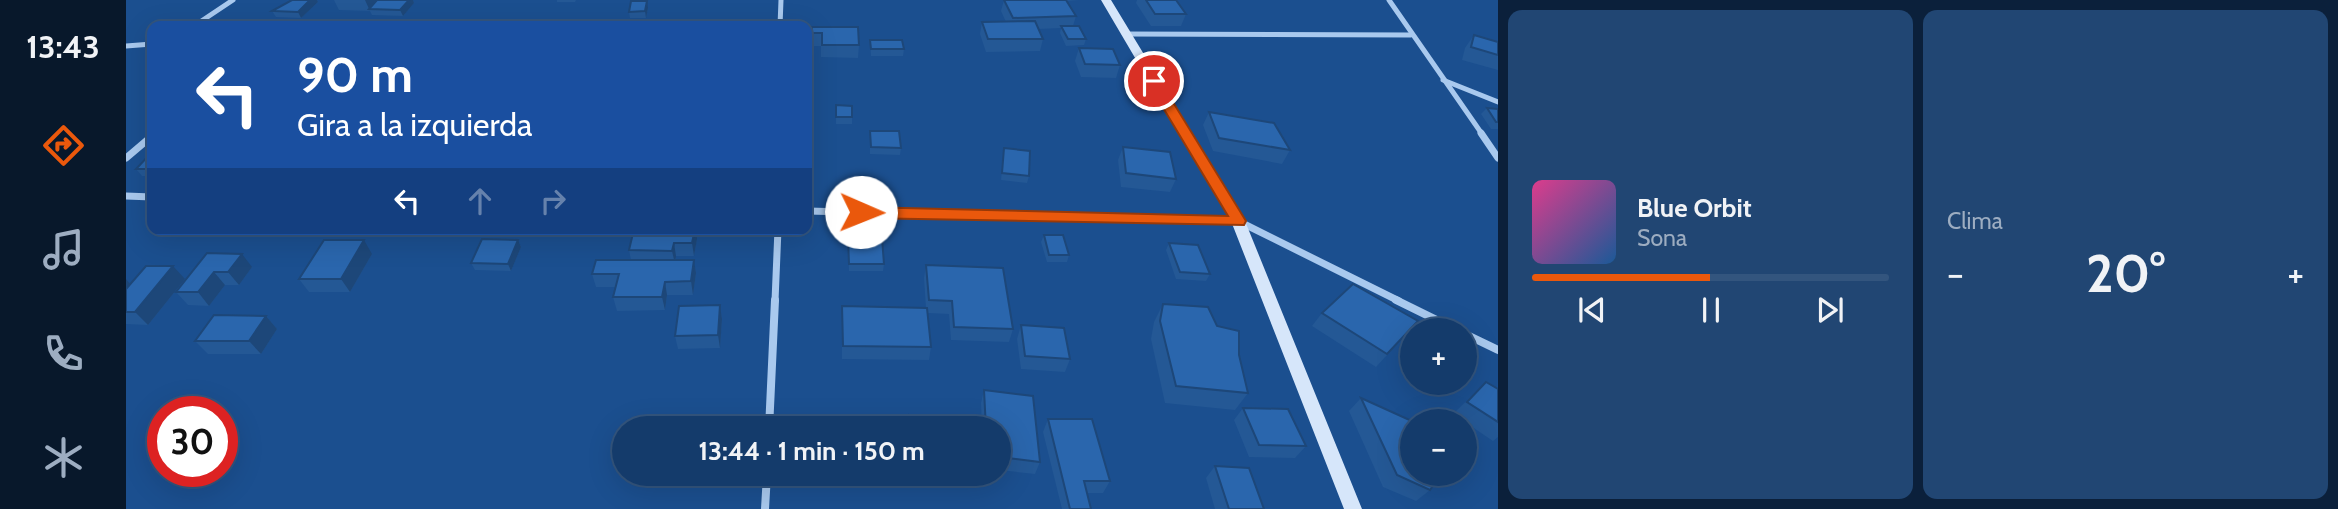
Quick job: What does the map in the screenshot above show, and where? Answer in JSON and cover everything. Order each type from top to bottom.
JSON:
[{"type":"street","points":[[202,21],[233,0]]},
{"type":"street","points":[[780,21],[781,0]]},
{"type":"street","points":[[1106,0],[1238,221],[1353,509]]},
{"type":"street","points":[[1389,0],[1498,158]]},
{"type":"street","points":[[1125,34],[1411,35]]},
{"type":"street","points":[[126,46],[147,44]]},
{"type":"street","points":[[1442,79],[1498,102]]},
{"type":"street","points":[[126,158],[147,140]]},
{"type":"street","points":[[126,196],[147,197]]},
{"type":"street","points":[[812,211],[1238,221],[1433,318]]},
{"type":"street","points":[[770,416],[778,235]]},
{"type":"street","points":[[1477,340],[1498,350]]},
{"type":"street","points":[[765,509],[766,486]]},
{"type":"building","points":[[292,0],[310,0],[298,12],[272,11]]},
{"type":"building","points":[[377,0],[409,0],[400,10],[369,9]]},
{"type":"building","points":[[1004,0],[1066,0],[1076,16],[1013,18]]},
{"type":"building","points":[[1146,0],[1176,0],[1186,14],[1155,14]]},
{"type":"building","points":[[631,1],[647,1],[645,11],[629,12]]},
{"type":"building","points":[[1035,21],[1043,39],[988,39],[982,22]]},
{"type":"building","points":[[1061,26],[1079,26],[1086,39],[1068,39]]},
{"type":"building","points":[[812,27],[858,27],[859,45],[822,45],[822,33],[812,33]]},
{"type":"building","points":[[1474,35],[1498,42],[1498,55],[1471,47]]},
{"type":"building","points":[[870,40],[902,40],[904,49],[871,49]]},
{"type":"building","points":[[1079,48],[1113,49],[1120,65],[1085,64]]},
{"type":"building","points":[[836,105],[852,106],[852,117],[836,117]]},
{"type":"building","points":[[1487,108],[1498,109],[1498,122],[1496,122]]},
{"type":"building","points":[[1209,112],[1274,123],[1290,150],[1219,138]]},
{"type":"building","points":[[870,131],[899,131],[901,148],[871,147]]},
{"type":"building","points":[[1123,147],[1170,152],[1176,179],[1126,173]]},
{"type":"building","points":[[1004,148],[1030,151],[1029,176],[1002,173]]},
{"type":"building","points":[[147,157],[147,169],[136,169]]},
{"type":"building","points":[[633,235],[694,235],[692,243],[674,243],[672,251],[629,250]]},
{"type":"building","points":[[1044,235],[1063,235],[1069,255],[1049,255]]},
{"type":"building","points":[[848,238],[882,238],[884,264],[849,264]]},
{"type":"building","points":[[482,239],[518,240],[508,264],[471,263]]},
{"type":"building","points":[[324,240],[364,240],[341,279],[299,279]]},
{"type":"building","points":[[1169,243],[1198,245],[1210,274],[1180,272]]},
{"type":"building","points":[[207,253],[242,254],[228,272],[214,272],[198,292],[176,292]]},
{"type":"building","points":[[596,260],[694,260],[691,281],[665,282],[662,297],[613,297],[619,274],[592,274]]},
{"type":"building","points":[[926,265],[1003,268],[1013,329],[954,327],[952,301],[929,300]]},
{"type":"building","points":[[146,266],[173,266],[135,312],[126,312],[126,289]]},
{"type":"building","points":[[1353,284],[1413,318],[1400,318],[1400,340],[1387,354],[1322,313]]},
{"type":"building","points":[[1163,304],[1208,307],[1217,326],[1239,331],[1239,355],[1248,393],[1176,386],[1160,321]]},
{"type":"building","points":[[720,305],[718,335],[675,336],[679,306]]},
{"type":"building","points":[[842,306],[927,308],[931,347],[843,346]]},
{"type":"building","points":[[214,315],[266,316],[249,341],[195,341]]},
{"type":"building","points":[[1021,325],[1064,328],[1070,359],[1025,356]]},
{"type":"building","points":[[1486,382],[1498,389],[1498,422],[1467,402],[1477,395]]},
{"type":"building","points":[[984,390],[1033,396],[1040,462],[1011,458],[1011,416],[985,416]]},
{"type":"building","points":[[1361,398],[1400,416],[1400,476]]},
{"type":"building","points":[[1243,408],[1288,409],[1306,446],[1259,445]]},
{"type":"building","points":[[1048,419],[1092,419],[1110,481],[1084,481],[1091,509],[1070,509]]},
{"type":"building","points":[[1215,466],[1249,468],[1264,509],[1229,509]]},
{"type":"route","points":[[861,212],[1238,221],[1154,81]]}]
